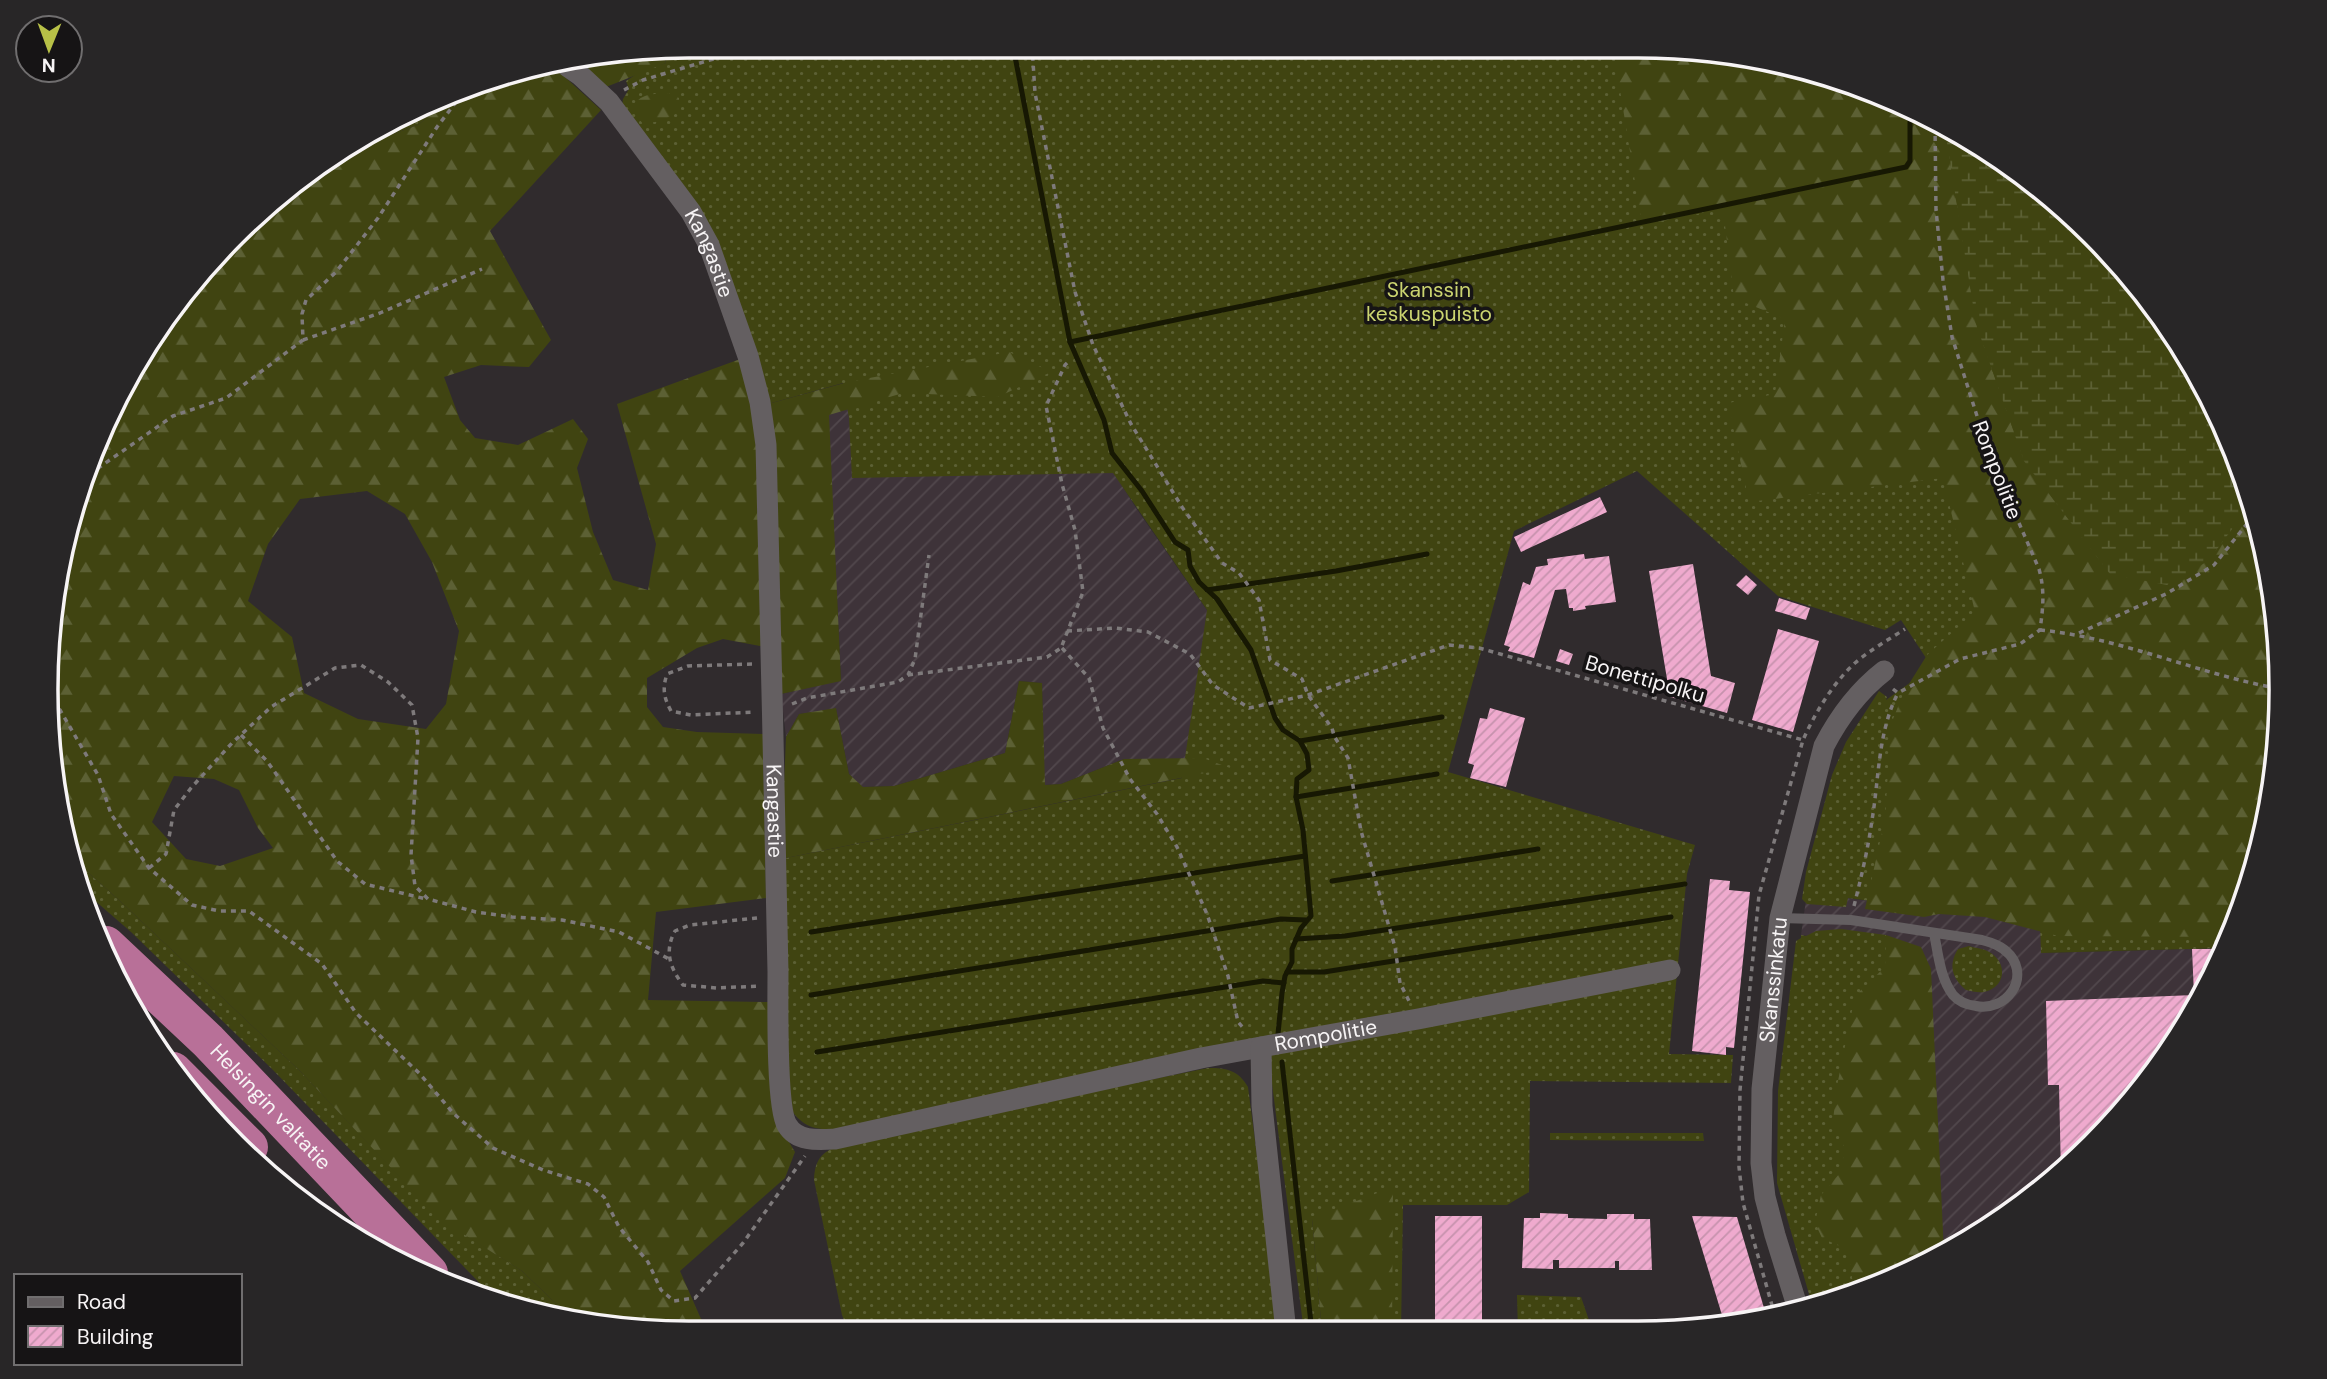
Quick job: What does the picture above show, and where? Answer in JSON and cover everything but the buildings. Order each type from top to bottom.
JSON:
[{"type":"highway","name":"Helsingin valtatie","points":[[117,955],[208,1041],[416,1259]]},
{"type":"highway","points":[[403,1244],[423,1262]]},
{"type":"street","name":"Kangastie","points":[[571,69],[609,102],[691,212],[709,245],[760,402],[766,445],[782,1112],[787,1125],[795,1134],[816,1140]]},
{"type":"street","name":"Skanssinkatu","points":[[1796,1301],[1774,1235],[1761,1163],[1762,1089],[1780,918],[1824,747],[1852,701],[1865,685],[1884,671]]},
{"type":"street","name":"Rompolitie","points":[[1285,1321],[1262,1106],[1261,1047],[1670,970]]},
{"type":"street","points":[[816,1140],[835,1139],[1261,1047]]},
{"type":"lane","points":[[1780,918],[1851,919],[1982,940],[1998,944],[2012,956],[2016,969],[2014,989],[2008,998],[1999,1005],[1982,1008],[1965,1004],[1954,996],[1942,970],[1934,933]]},
{"type":"path","points":[[643,80],[717,58]]},
{"type":"path","points":[[1033,58],[1035,93],[1075,292],[1093,345],[1131,424],[1182,507],[1222,562],[1239,573],[1259,600],[1270,660],[1302,679],[1308,695],[1332,728],[1348,758],[1361,831],[1395,947],[1400,983],[1418,1019]]},
{"type":"path","points":[[303,340],[302,314],[306,300],[336,272],[377,218],[455,103]]},
{"type":"path","name":"Rompolitie","points":[[1935,133],[1936,211],[1952,338],[1989,454],[2039,569],[2044,589],[2040,630]]},
{"type":"path","points":[[98,468],[173,416],[226,398],[303,340],[380,313],[482,269]]},
{"type":"path","points":[[908,674],[1046,657],[1061,648],[1083,592],[1075,530],[1062,484],[1046,406],[1065,365],[1070,360]]},
{"type":"path","points":[[2077,634],[2166,594],[2214,565],[2247,523]]},
{"type":"path","points":[[772,664],[688,666],[667,674],[663,685],[664,699],[671,711],[691,715],[774,712],[807,698],[898,682],[908,674],[915,659],[929,555]]},
{"type":"path","name":"Bonettipolku","points":[[1067,631],[1115,628],[1148,632],[1190,654],[1213,685],[1248,708],[1308,695],[1449,645],[1479,648],[1803,740]]},
{"type":"path","points":[[1851,919],[1872,822],[1885,728],[1898,693],[1960,659],[2020,644],[2040,630],[2077,634],[2269,687]]},
{"type":"path","points":[[1061,648],[1089,678],[1103,728],[1130,779],[1157,814],[1177,847],[1207,914],[1228,976],[1238,1022],[1261,1047]]},
{"type":"path","points":[[149,868],[166,854],[174,810],[242,734],[271,707],[335,668],[361,665],[388,682],[412,705],[418,738],[411,855],[415,886],[428,899]]},
{"type":"path","points":[[1884,671],[1891,687],[1898,693]]},
{"type":"path","points":[[58,708],[98,775],[111,814],[149,868],[192,905],[219,911],[249,911],[322,964],[356,1013],[420,1074],[454,1114],[493,1148],[543,1170],[588,1184],[604,1197],[619,1227],[648,1262],[662,1290],[674,1301],[695,1298],[743,1242],[816,1140]]},
{"type":"path","points":[[242,734],[267,761],[337,861],[365,884],[476,912],[562,920],[620,932],[669,958]]},
{"type":"path","points":[[776,916],[690,925],[675,931],[669,941],[669,958],[683,985],[717,988],[778,985]]},
{"type":"shaded area","points":[[1051,372],[1136,508],[1240,658],[1230,768],[1124,759],[1061,784],[1044,785],[1042,683],[1019,681],[1005,753],[894,786],[862,787],[849,774],[836,709],[799,714],[786,737],[781,694],[841,680],[828,414],[903,393]]},
{"type":"shaded area","points":[[1807,893],[2040,923],[2042,953],[2213,948],[2185,1005],[2163,1040],[2139,1074],[2084,1136],[2022,1191],[1988,1215],[1929,1250],[1919,949],[1801,935]]},
{"type":"green space","name":"Skanssin keskuspuisto","points":[[690,58],[1679,59],[1761,70],[1841,91],[1917,123],[1953,142],[2022,188],[2054,215],[2084,243],[2139,305],[2185,374],[2204,410],[2236,486],[2248,526],[2264,607],[2268,648],[2268,731],[2264,772],[2248,853],[2236,893],[2213,948],[2041,953],[2040,923],[1848,898],[1846,907],[1807,904],[1802,899],[1806,872],[1832,775],[1846,742],[1879,691],[1887,697],[1886,700],[1932,667],[1901,620],[1885,630],[1778,596],[1637,471],[1514,531],[1448,772],[1695,845],[1687,874],[1669,1054],[1733,1055],[1731,1083],[1530,1081],[1529,1192],[1507,1205],[1403,1205],[1401,1321],[1340,1321],[1312,1218],[1321,1321],[1303,1321],[1271,1076],[1254,1044],[837,1129],[821,1129],[808,1125],[796,1117],[787,1103],[781,859],[1182,778],[1207,610],[1113,473],[852,478],[849,418],[843,383],[768,404],[742,314],[622,107],[629,89],[626,81],[641,71],[666,63],[665,59]]},
{"type":"green space","points":[[1615,58],[1720,63],[1801,79],[1879,106],[1947,139],[1976,324],[2024,460],[2110,574],[2208,561],[2244,513],[2264,607],[2268,648],[2268,731],[2264,772],[2248,853],[2218,937],[2058,936],[1985,917],[1939,914],[1924,917],[1865,909],[1885,819],[1891,724],[1904,692],[1927,655],[1975,612],[1943,478],[1749,502],[1728,403],[1775,394],[1785,319],[1734,298],[1723,209],[1642,225]]},
{"type":"green space","points":[[665,59],[666,63],[606,87],[578,68]]},
{"type":"green space","points":[[559,72],[601,110],[490,231],[551,340],[529,367],[481,365],[444,377],[460,420],[475,438],[518,445],[573,419],[588,439],[577,468],[593,532],[613,580],[648,590],[656,544],[617,404],[743,358],[756,409],[765,647],[723,639],[697,648],[647,678],[647,707],[663,727],[697,732],[763,734],[766,898],[656,912],[648,1000],[768,1002],[777,1122],[795,1152],[785,1178],[680,1271],[704,1321],[648,1320],[560,1308],[522,1271],[438,1218],[299,1070],[84,869],[79,853],[63,772],[59,731],[59,648],[63,607],[79,526],[91,486],[123,410],[142,374],[188,305],[243,243],[305,188],[339,164],[381,138],[418,125],[433,113],[486,91]],"holes":[[[367,491],[405,514],[432,562],[459,631],[446,704],[426,729],[358,719],[304,693],[292,637],[248,601],[268,544],[300,499]],[[174,776],[214,779],[239,790],[258,828],[273,848],[220,866],[186,859],[152,822]]]},
{"type":"green space","points":[[669,93],[679,98],[679,112],[661,121],[643,124],[631,108],[643,97]]},
{"type":"green space","points":[[433,113],[418,125],[381,138]]},
{"type":"green space","points":[[1946,138],[2022,188],[2084,243],[2139,305],[2185,374],[2221,448],[2244,513],[2208,561],[2167,585],[2110,574],[2024,461],[1976,324]]},
{"type":"green space","points":[[1009,352],[1051,372],[998,397],[903,393],[829,415],[841,681],[781,694],[768,404],[848,382]]},
{"type":"green space","points":[[1019,681],[1042,683],[1045,785],[1061,784],[1124,759],[1203,758],[1230,768],[781,859],[786,737],[799,714],[836,708],[849,774],[863,787],[894,786],[1005,753]]},
{"type":"green space","points":[[84,869],[299,1070],[438,1217],[522,1271],[560,1308],[483,1287],[273,1070],[131,932],[94,900]]},
{"type":"green space","points":[[1841,929],[1886,935],[1928,1250],[1879,1273],[1810,1297],[1777,1183],[1778,1091],[1796,941],[1801,935],[1806,936],[1816,931]]},
{"type":"green space","points":[[1886,935],[1921,947],[1931,969],[1943,1242],[1853,1283],[1848,1250],[1822,1238],[1815,1223],[1821,1195],[1840,1173],[1845,1149],[1833,1122],[1836,1091],[1855,996],[1885,967]]},
{"type":"green space","points":[[1969,946],[1989,952],[1999,962],[2001,978],[1990,990],[1966,990],[1957,981],[1952,966],[1953,960],[1958,949]]},
{"type":"green space","points":[[1208,1068],[1231,1071],[1248,1087],[1279,1321],[844,1321],[814,1180],[817,1164],[823,1154],[848,1141]]},
{"type":"green space","points":[[1550,1133],[1703,1133],[1704,1141],[1550,1140]]},
{"type":"green space","points":[[1393,1187],[1392,1321],[1321,1321],[1312,1218]]},
{"type":"green space","points":[[1517,1295],[1581,1297],[1589,1321],[1518,1321]]},
{"type":"waterway","points":[[1015,58],[1070,342],[1104,420],[1112,453],[1142,491],[1175,542],[1188,550],[1190,566],[1199,582],[1217,599],[1251,650],[1275,718],[1283,730],[1300,741],[1307,754],[1309,770],[1297,779],[1296,797],[1303,830],[1311,916],[1301,928],[1292,949],[1292,962],[1285,976],[1282,993],[1278,1034]]},
{"type":"waterway","points":[[1070,342],[1906,167],[1910,161],[1910,120]]},
{"type":"waterway","points":[[1207,590],[1427,554]]},
{"type":"waterway","points":[[1300,741],[1442,717]]},
{"type":"waterway","points":[[1296,797],[1437,774]]},
{"type":"waterway","points":[[1332,881],[1538,849]]},
{"type":"waterway","points":[[811,932],[1305,856]]},
{"type":"waterway","points":[[1296,939],[1345,936],[1685,884]]},
{"type":"waterway","points":[[1287,972],[1324,972],[1671,917]]},
{"type":"waterway","points":[[811,995],[1281,919],[1306,920]]},
{"type":"waterway","points":[[817,1052],[1263,981],[1284,983]]},
{"type":"waterway","points":[[1282,1062],[1311,1321]]}]
